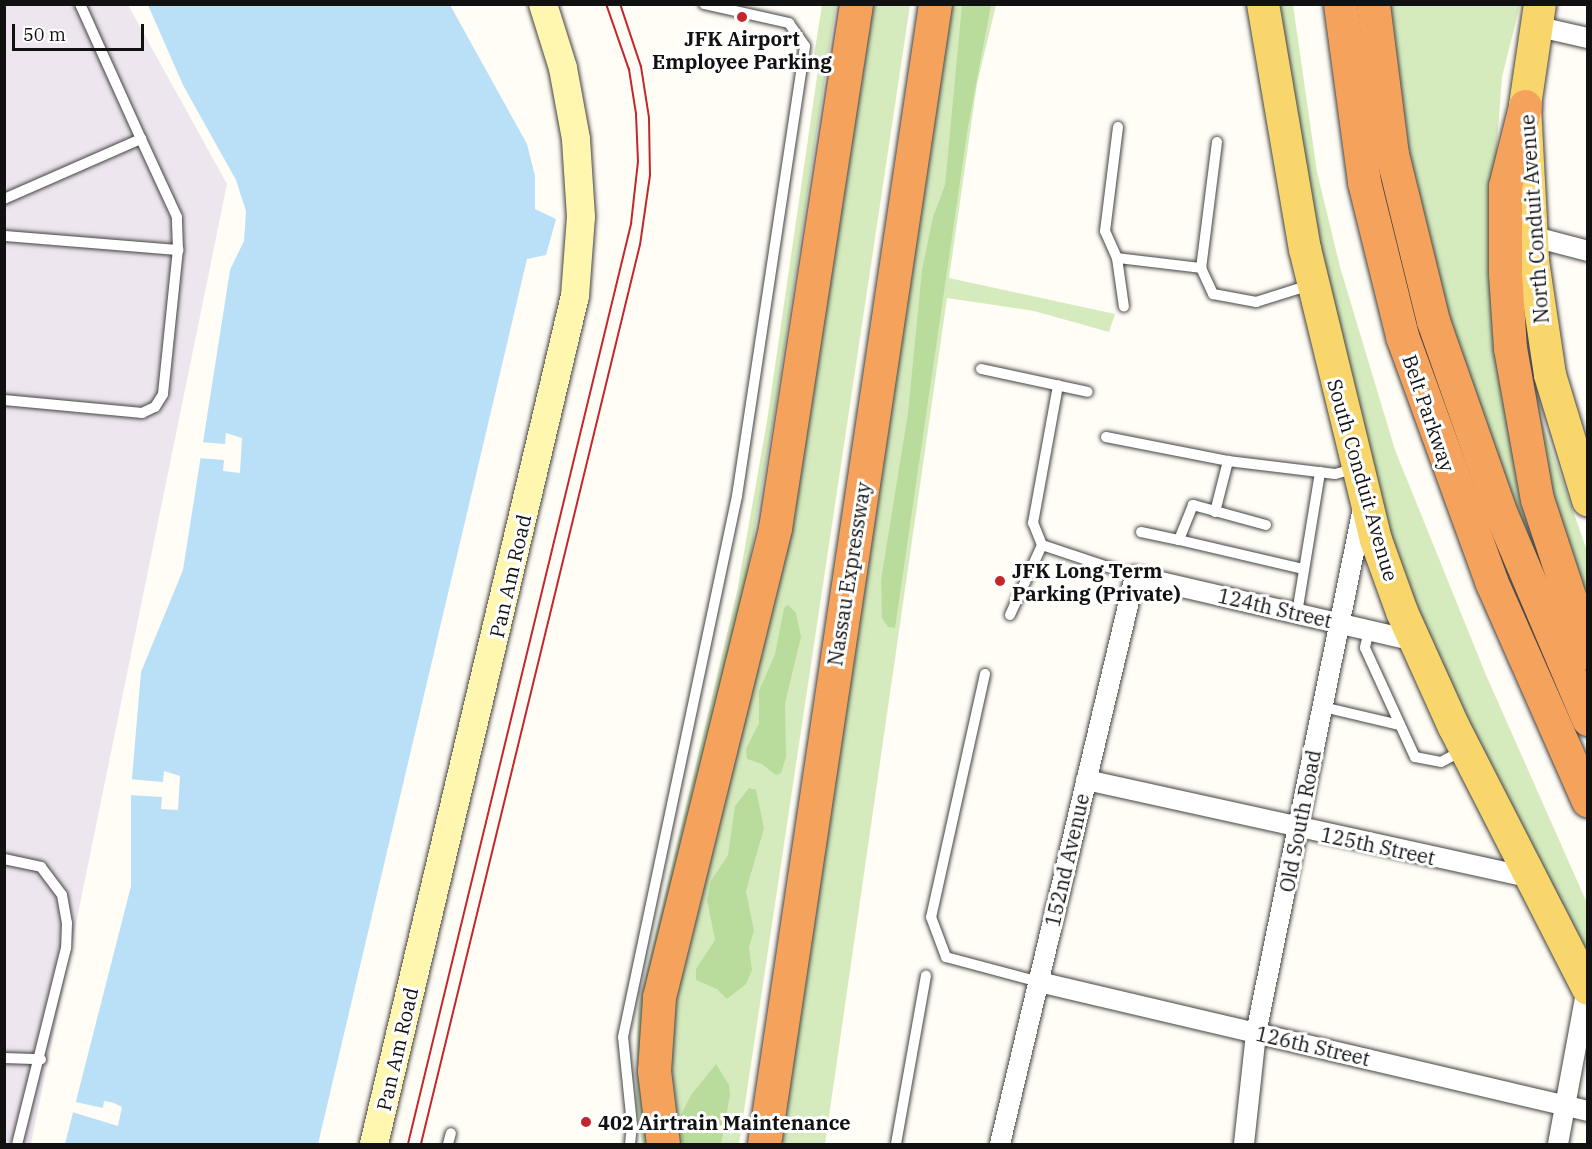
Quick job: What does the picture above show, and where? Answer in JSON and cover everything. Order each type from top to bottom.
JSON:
[{"type":"highway","points":[[663,1144],[654,1071],[661,986],[775,528],[856,4]]},
{"type":"highway","name":"Nassau Expressway","points":[[764,1144],[935,4]]},
{"type":"highway","points":[[1318,4],[1341,170],[1372,298],[1384,339],[1446,462]]},
{"type":"highway","name":"Belt Parkway","points":[[1340,4],[1353,120],[1378,248],[1402,336],[1446,462],[1515,640],[1587,801]]},
{"type":"highway","name":"Belt Parkway","points":[[1373,4],[1392,154],[1433,321],[1501,514],[1587,719]]},
{"type":"highway","points":[[1525,106],[1506,186],[1505,273],[1510,348],[1537,499],[1587,653]]},
{"type":"main road","name":"South Conduit Avenue","points":[[1263,6],[1313,284],[1357,468],[1387,573],[1415,641],[1465,749],[1587,989]]},
{"type":"main road","name":"North Conduit Avenue","points":[[1537,15],[1525,106],[1531,236],[1544,341],[1581,466],[1587,500]]},
{"type":"street","name":"Pan Am Road","points":[[374,1144],[574,296],[581,218],[576,139],[563,68],[543,4]]},
{"type":"street","points":[[1537,15],[1587,38]]},
{"type":"street","points":[[1531,236],[1587,251]]},
{"type":"street","name":"Old South Road","points":[[1244,1144],[1256,1033],[1300,829],[1338,622],[1365,498]]},
{"type":"street","name":"124th Street","points":[[1135,576],[1415,641]]},
{"type":"street","name":"152nd Avenue","points":[[1000,1144],[1135,576]]},
{"type":"street","name":"125th Street","points":[[1086,780],[1530,878]]},
{"type":"street","name":"126th Street","points":[[1039,982],[1587,1111]]},
{"type":"street","points":[[1558,1144],[1563,1105],[1587,989]]},
{"type":"lane","points":[[4,400],[142,413],[155,407],[163,394],[178,249],[177,217],[80,4]]},
{"type":"lane","points":[[630,1144],[632,1125],[623,1037],[737,496],[805,46],[789,23],[704,4]]},
{"type":"lane","points":[[1118,127],[1105,231],[1117,258],[1124,307]]},
{"type":"lane","points":[[4,200],[141,139]]},
{"type":"lane","points":[[1217,142],[1202,268],[1213,294],[1256,302],[1313,284]]},
{"type":"lane","points":[[4,236],[178,249]]},
{"type":"lane","points":[[1117,258],[1202,268]]},
{"type":"lane","points":[[981,369],[1088,392]]},
{"type":"lane","points":[[1010,615],[1042,545],[1033,523],[1058,385]]},
{"type":"lane","points":[[1106,437],[1228,461],[1335,474],[1357,468]]},
{"type":"lane","points":[[1215,512],[1228,461]]},
{"type":"lane","points":[[1297,613],[1320,472]]},
{"type":"lane","points":[[1179,540],[1193,505],[1266,525]]},
{"type":"lane","points":[[1141,532],[1304,568]]},
{"type":"lane","points":[[1042,545],[1135,576]]},
{"type":"lane","points":[[1369,630],[1365,648],[1415,757],[1441,762],[1465,749]]},
{"type":"lane","points":[[985,674],[932,917],[946,957],[1039,982]]},
{"type":"lane","points":[[1323,707],[1400,725]]},
{"type":"lane","points":[[4,859],[40,867],[62,894],[66,948],[41,1059],[17,1144]]},
{"type":"lane","points":[[896,1144],[926,976]]},
{"type":"lane","points":[[4,1058],[41,1059]]},
{"type":"shaded area","points":[[5,5],[128,5],[227,184],[31,1144],[5,1144]]},
{"type":"green space","points":[[822,5],[836,5],[773,422],[651,1144],[642,1144],[636,1105],[638,1008],[737,592],[767,421],[818,70],[812,69]]},
{"type":"green space","points":[[865,5],[910,5],[739,1144],[668,1144],[658,1037]]},
{"type":"green space","points":[[952,5],[996,5],[977,84],[949,278],[1115,314],[1109,332],[1034,311],[947,298],[825,1144],[779,1144]]},
{"type":"green space","points":[[962,5],[991,5],[968,127],[895,628],[888,627],[882,618],[881,580],[908,413],[922,270],[933,217],[945,185]]},
{"type":"green space","points":[[1274,5],[1293,5],[1317,172],[1340,267],[1395,450],[1486,675],[1587,903],[1587,965],[1443,684],[1386,539],[1324,273]]},
{"type":"green space","points":[[1390,5],[1520,5],[1502,77],[1493,197],[1545,561],[1535,567],[1488,447],[1422,227],[1398,104]]},
{"type":"green space","points":[[1515,292],[1541,419],[1587,551],[1587,629],[1544,495]]},
{"type":"green space","points":[[788,605],[796,613],[801,637],[785,703],[786,757],[781,773],[776,775],[762,764],[747,759],[746,749],[759,723],[759,691],[775,654],[784,608]]},
{"type":"green space","points":[[749,788],[756,790],[764,828],[746,891],[754,931],[749,947],[752,970],[746,984],[727,999],[717,989],[696,980],[696,969],[715,940],[707,900],[711,881],[728,855],[735,806]]},
{"type":"green space","points":[[716,1064],[729,1085],[730,1095],[721,1144],[683,1144],[679,1119],[691,1095]]},
{"type":"water","points":[[148,5],[450,5],[527,144],[535,176],[535,209],[556,219],[546,255],[527,259],[318,1144],[65,1144],[131,886],[131,790],[141,672],[183,570],[230,270],[244,241],[246,211],[236,180],[183,85]]},
{"type":"pier","points":[[226,433],[242,438],[240,473],[223,471],[224,460],[198,458],[200,442],[225,444]]},
{"type":"pier","points":[[164,771],[180,776],[178,810],[161,809],[162,797],[128,795],[129,779],[163,782]]},
{"type":"pier","points":[[71,1101],[103,1108],[104,1101],[122,1107],[118,1126],[69,1111]]},
{"type":"tram line","points":[[408,1144],[631,224],[638,162],[636,114],[629,70],[606,4]]},
{"type":"tram line","points":[[421,1144],[640,245],[650,176],[649,118],[641,67],[620,4]]},
{"type":"place","name":"JFK Airport Employee Parking","points":[[742,17]]},
{"type":"place","name":"JFK Long Term Parking (Private)","points":[[1000,581]]},
{"type":"place","name":"402 Airtrain Maintenance","points":[[586,1122]]}]
